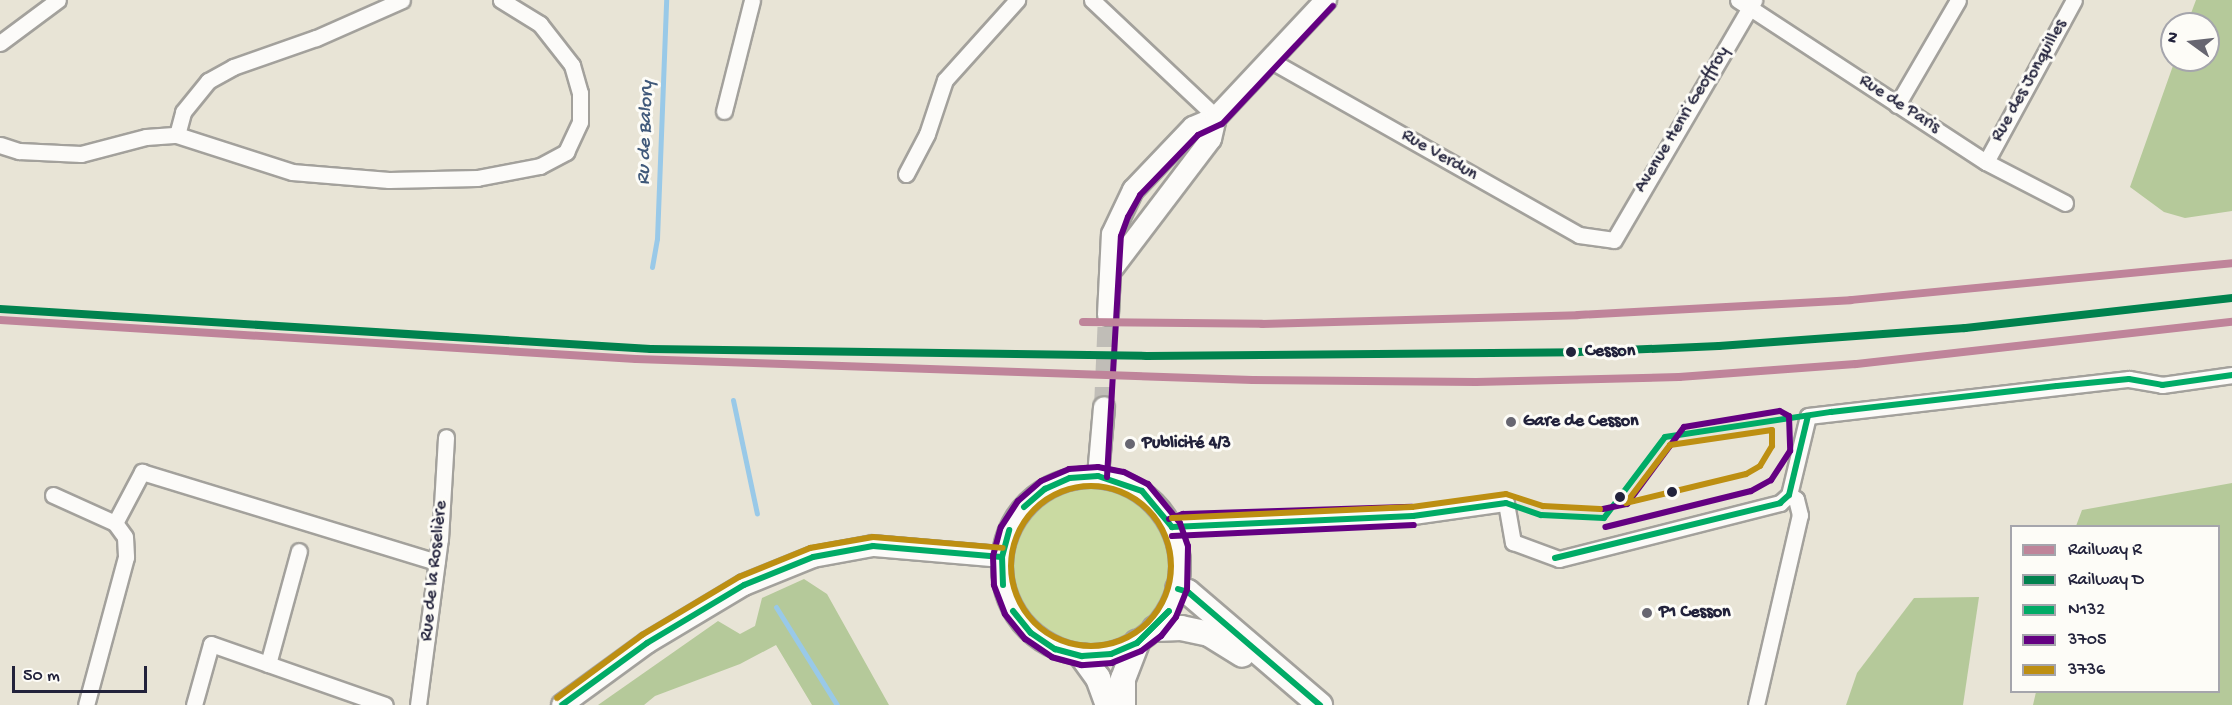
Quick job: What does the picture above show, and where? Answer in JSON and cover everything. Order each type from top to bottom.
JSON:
[{"type":"main road","points":[[1178,589],[1188,592],[1320,705]]},
{"type":"main road","points":[[1123,705],[1123,679],[1146,636],[1181,628],[1209,634],[1258,664],[1306,705]]},
{"type":"main road","points":[[1082,656],[1098,678],[1108,705]]},
{"type":"street","points":[[0,43],[58,0]]},
{"type":"street","points":[[177,135],[183,112],[208,81],[234,67],[316,38],[402,0]]},
{"type":"street","points":[[0,145],[19,151],[81,154],[146,137],[177,135],[292,172],[389,180],[477,178],[540,166],[566,152],[580,122],[580,93],[572,65],[540,24],[501,0]]},
{"type":"street","points":[[724,111],[752,0]]},
{"type":"street","points":[[906,174],[927,134],[945,81],[1017,0]]},
{"type":"street","points":[[1092,0],[1216,117]]},
{"type":"street","points":[[1108,315],[1113,268],[1112,234],[1133,190],[1193,127],[1216,117],[1325,0]]},
{"type":"street","points":[[1897,105],[1958,0]]},
{"type":"street","name":"Rue des Jonquilles","points":[[1986,162],[2074,0]]},
{"type":"street","name":"Rue de Paris","points":[[1748,2],[1897,105],[1986,162],[2065,203]]},
{"type":"street","name":"Avenue Henri Geoffroy","points":[[1614,240],[1748,2]]},
{"type":"street","name":"Rue Verdun","points":[[1268,59],[1579,235],[1614,240]]},
{"type":"street","points":[[1113,268],[1211,139],[1216,117]]},
{"type":"street","points":[[1172,527],[1413,516],[1506,503],[1514,542],[1559,559],[1780,503],[1789,495],[1808,416],[2129,379],[2162,385],[2232,375]]},
{"type":"street","points":[[1098,476],[1104,407]]},
{"type":"street","name":"Rue de la Roselière","points":[[418,705],[437,562],[446,437]]},
{"type":"street","points":[[115,523],[142,472],[437,562]]},
{"type":"street","points":[[1098,476],[1121,481],[1142,491],[1160,507],[1172,527],[1181,568],[1178,589],[1146,636],[1111,654],[1082,656],[1055,649],[1031,633],[1013,611],[1003,585],[1002,557],[1009,530],[1024,507],[1038,495],[1070,478],[1098,476]]},
{"type":"street","points":[[53,495],[115,523],[125,537],[126,556],[86,705]]},
{"type":"street","points":[[1756,705],[1800,515],[1796,499],[1789,495]]},
{"type":"street","points":[[562,705],[647,643],[744,585],[813,557],[873,546],[1002,557]]},
{"type":"street","points":[[268,664],[300,551]]},
{"type":"street","points":[[194,705],[212,644],[386,705]]},
{"type":"green space","points":[[2196,0],[2232,0],[2232,211],[2185,218],[2164,212],[2130,187],[2171,72],[2220,72],[2220,12],[2192,12]]},
{"type":"green space","points":[[2232,483],[2232,705],[2033,705],[2036,693],[2220,693],[2220,525],[2076,525],[2082,510]]},
{"type":"green space","points":[[1090,487],[1105,488],[1120,493],[1145,510],[1162,535],[1167,550],[1167,580],[1162,595],[1145,620],[1120,637],[1105,642],[1090,643],[1075,642],[1060,637],[1035,620],[1018,595],[1013,580],[1012,565],[1013,550],[1018,535],[1035,510],[1060,493],[1075,488]]},
{"type":"green space","points":[[804,579],[827,594],[889,705],[812,705],[776,645],[740,664],[655,696],[644,705],[598,705],[718,621],[740,634],[755,626],[762,598]]},
{"type":"green space","points":[[1979,597],[1963,705],[1846,705],[1857,673],[1914,598]]},
{"type":"waterway","name":"Ru de Balory","points":[[652,267],[657,239],[666,0]]},
{"type":"waterway","name":"Ru de Balory","points":[[733,400],[757,514]]},
{"type":"waterway","name":"Ru de Balory","points":[[776,607],[837,705]]},
{"type":"tunnel","points":[[1104,407],[1108,315]]},
{"type":"rail line","name":"R","points":[[1083,322],[1262,324],[1578,315],[1851,300],[2232,263]]},
{"type":"rail line","name":"D","points":[[0,309],[651,349],[1147,356],[1578,352],[1719,346],[1965,328],[2232,298]]},
{"type":"rail line","name":"R","points":[[0,320],[636,359],[1253,380],[1476,382],[1679,377],[1856,364],[2232,322]]},
{"type":"transit line","name":"3705","points":[[1107,477],[1121,236],[1128,217],[1140,195],[1198,135],[1222,124],[1333,6]]},
{"type":"transit line","name":"N132","points":[[1604,518],[1665,437],[1831,412],[2057,386],[2129,379],[2162,385],[2232,375]]},
{"type":"transit line","name":"3705","points":[[1603,509],[1627,504],[1684,427],[1780,411],[1789,416],[1790,451],[1771,480],[1751,491],[1605,527]]},
{"type":"transit line","name":"N132","points":[[1555,558],[1780,503],[1789,495],[1808,416]]},
{"type":"transit line","name":"3736","points":[[1772,430],[1772,446],[1760,466],[1746,474],[1626,503],[1670,445],[1772,430]]},
{"type":"transit line","name":"3705","points":[[1186,592],[1176,617],[1161,636],[1141,651],[1112,663],[1081,665],[1052,657],[1025,639],[1005,614],[994,585],[993,556],[1001,527],[1018,501],[1041,481],[1069,469],[1098,467],[1124,472],[1148,484],[1180,523],[1188,546],[1187,590]]},
{"type":"transit line","name":"N132","points":[[1024,507],[1045,489],[1070,478],[1098,476],[1142,491],[1172,527]]},
{"type":"transit line","name":"3736","points":[[1091,486],[1122,492],[1148,509],[1165,535],[1171,566],[1165,597],[1148,623],[1122,640],[1091,646],[1060,640],[1034,623],[1017,597],[1011,566],[1017,535],[1034,509],[1060,492],[1091,486]]},
{"type":"transit line","name":"3736","points":[[1172,518],[1412,507],[1506,494],[1543,506],[1600,509]]},
{"type":"transit line","name":"N132","points":[[1172,527],[1413,516],[1506,503],[1541,515],[1604,518]]},
{"type":"transit line","name":"3705","points":[[1169,519],[1183,514],[1412,507]]},
{"type":"transit line","name":"3705","points":[[1172,536],[1414,525]]},
{"type":"transit line","name":"N132","points":[[1003,585],[1002,557],[1009,530]]},
{"type":"transit line","name":"3736","points":[[557,698],[642,635],[739,577],[810,548],[873,537],[1003,548]]},
{"type":"transit line","name":"N132","points":[[562,705],[647,643],[744,585],[813,557],[873,546],[1002,557]]},
{"type":"transit line","name":"N132","points":[[1178,589],[1188,592],[1320,705]]},
{"type":"transit line","name":"N132","points":[[1013,611],[1031,633],[1055,649],[1082,656],[1111,654],[1137,643]]},
{"type":"transit line","name":"N132","points":[[1137,643],[1169,611]]},
{"type":"transit line","name":"N132","points":[[1137,643],[1169,611]]},
{"type":"place","name":"Cesson","points":[[1571,352]]},
{"type":"place","name":"Gare de Cesson","points":[[1511,422]]},
{"type":"place","name":"Publicité 4/3","points":[[1130,444]]},
{"type":"place","name":"P1 Cesson","points":[[1647,613]]}]
